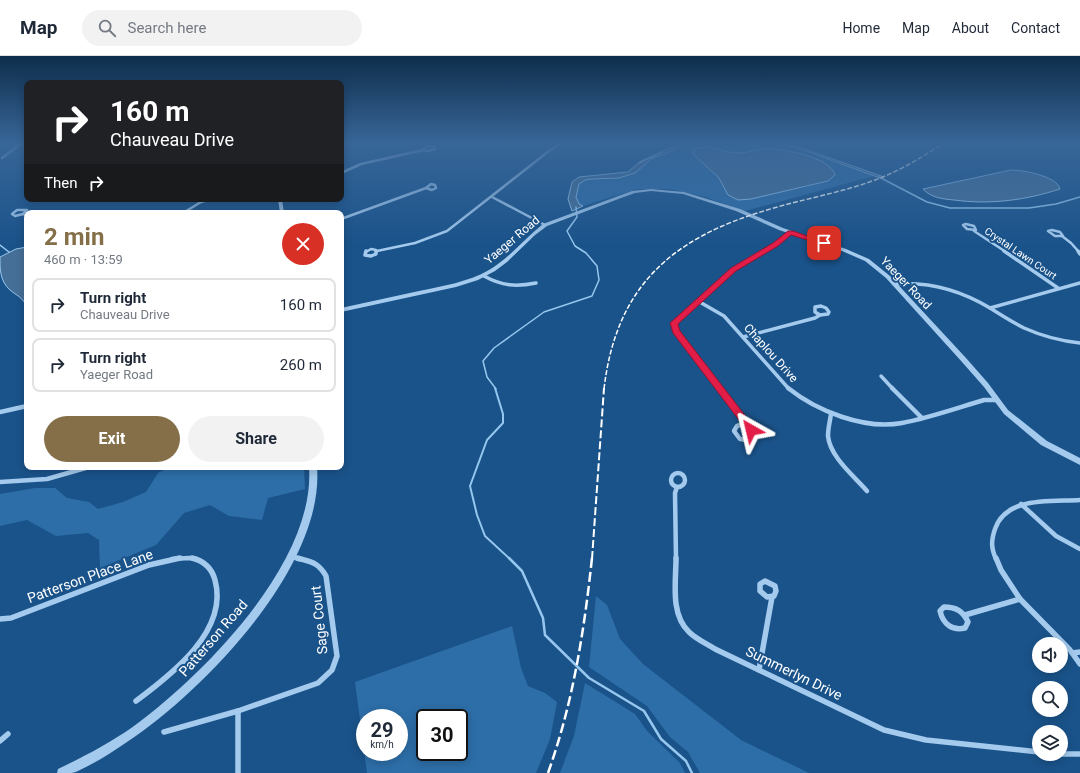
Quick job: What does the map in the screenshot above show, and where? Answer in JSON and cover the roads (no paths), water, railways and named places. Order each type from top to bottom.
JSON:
[{"type":"street","points":[[377,252],[415,243],[447,231],[517,176]]},
{"type":"street","points":[[344,216],[426,188]]},
{"type":"street","name":"Yaeger Road","points":[[344,309],[456,285],[484,276],[505,261],[533,234],[545,225],[584,209],[634,192],[651,190],[672,191],[693,195],[726,206],[790,233],[857,255],[875,265],[977,375],[1006,412],[1032,434],[1055,449],[1080,462]]},
{"type":"street","points":[[492,197],[545,225]]},
{"type":"street","points":[[188,210],[201,202]]},
{"type":"street","name":"Crystal Lawn Court","points":[[974,231],[1058,288]]},
{"type":"street","points":[[746,423],[737,426],[734,431],[735,435],[743,440],[748,440],[756,436],[746,423],[676,332],[674,323],[733,269],[776,244],[790,233]]},
{"type":"street","points":[[1062,236],[1080,254]]},
{"type":"street","points":[[484,276],[510,286],[536,283]]},
{"type":"street","points":[[894,284],[918,282],[946,287],[970,296],[1023,327],[1054,338],[1080,343]]},
{"type":"street","points":[[990,308],[1080,283]]},
{"type":"street","name":"Chaplou Drive","points":[[698,301],[721,313],[784,384],[796,394],[831,414],[876,424],[901,423],[984,400],[996,400]]},
{"type":"street","points":[[743,337],[815,318],[820,315]]},
{"type":"street","points":[[881,376],[921,417]]},
{"type":"street","points":[[0,412],[24,407]]},
{"type":"street","points":[[831,414],[828,434],[829,440],[843,463],[867,491]]},
{"type":"street","points":[[0,482],[47,479],[78,470]]},
{"type":"street","name":"Patterson Road","points":[[62,773],[94,758],[143,726],[186,690],[208,668],[247,624],[274,588],[292,557],[305,527],[314,488],[312,470]]},
{"type":"street","name":"Summerlyn Drive","points":[[677,487],[675,493],[674,591],[676,608],[682,622],[689,632],[715,649],[884,730],[926,740],[1032,751]]},
{"type":"street","points":[[1080,500],[1021,504],[1003,513],[995,526],[991,542],[994,555],[1001,570],[1020,599],[1072,653],[1080,664]]},
{"type":"street","points":[[1021,504],[1053,534],[1071,546],[1080,549]]},
{"type":"street","name":"Sage Court","points":[[164,732],[238,711],[318,683],[332,670],[337,656],[326,576],[321,567],[314,563],[292,557]]},
{"type":"street","name":"Patterson Place Lane","points":[[0,619],[11,618],[139,569],[167,560],[189,558],[200,559],[214,574],[218,585],[218,598],[214,613],[199,644],[172,673],[136,701]]},
{"type":"street","points":[[759,670],[772,598]]},
{"type":"street","points":[[965,615],[1020,599]]},
{"type":"street","points":[[944,607],[951,607],[959,610],[965,615],[968,622],[965,628],[954,630],[945,623],[940,611],[944,607]]},
{"type":"street","points":[[1072,653],[1080,652]]},
{"type":"street","points":[[238,711],[238,773]]},
{"type":"street","points":[[0,741],[8,734]]},
{"type":"street","points":[[1068,754],[1080,754]]},
{"type":"waterway","points":[[879,177],[927,202],[950,208],[1029,208],[1056,204],[1080,197]]},
{"type":"waterway","points":[[496,389],[487,377],[483,361],[494,348],[544,312],[592,296],[599,280],[597,266],[586,253],[575,246],[567,231],[577,217],[576,207]]},
{"type":"waterway","points":[[0,245],[9,252]]},
{"type":"waterway","points":[[495,388],[503,414],[503,423],[487,440],[470,486],[477,515],[485,536],[510,559]]},
{"type":"waterway","points":[[510,559],[522,571],[543,618],[545,635],[589,678],[644,711],[661,739],[686,761],[692,773]]},
{"type":"railway","points":[[604,389],[611,353],[621,322],[636,294],[654,271],[677,252],[703,235],[733,222],[767,210],[862,185],[883,176]]},
{"type":"railway","points":[[592,559],[604,388]]},
{"type":"railway","points":[[548,773],[557,747],[571,694],[581,640],[592,558]]}]
